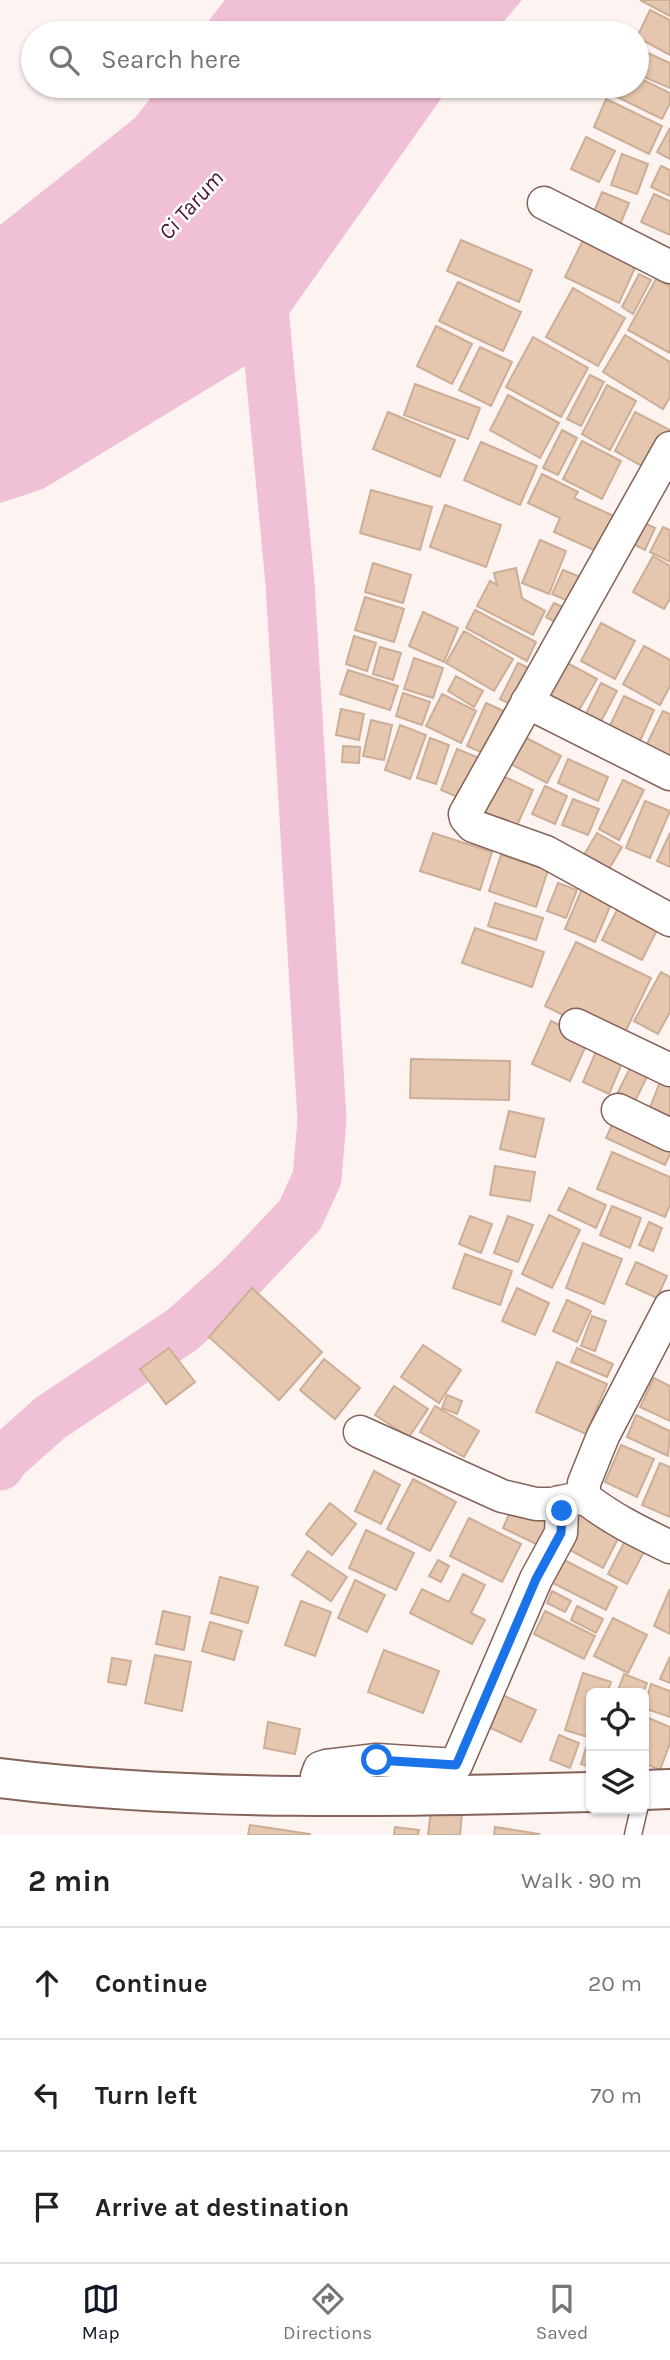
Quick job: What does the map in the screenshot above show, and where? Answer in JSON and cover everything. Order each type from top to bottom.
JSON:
[{"type":"main road","points":[[8,1779],[193,1792],[316,1795],[425,1796],[586,1792]]},
{"type":"main road","points":[[649,1790],[670,1789]]},
{"type":"street","points":[[544,203],[670,267]]},
{"type":"street","points":[[670,448],[465,814],[473,826],[546,852],[670,920]]},
{"type":"street","points":[[527,702],[670,774]]},
{"type":"street","points":[[576,1026],[670,1070]]},
{"type":"street","points":[[618,1110],[670,1135]]},
{"type":"street","points":[[316,1795],[317,1776],[320,1768],[326,1766],[377,1760],[456,1765],[536,1579],[561,1533],[562,1511],[584,1483],[603,1436],[670,1307]]},
{"type":"street","points":[[360,1432],[502,1496],[536,1504],[571,1500],[604,1513],[670,1547]]},
{"type":"lane","points":[[634,1835],[638,1814]]},
{"type":"water","points":[[225,0],[522,0],[504,21],[208,21]]},
{"type":"water","name":"Ci Tarum","points":[[151,98],[442,98],[257,359],[43,489],[0,503],[0,225],[135,118]]},
{"type":"building","points":[[640,0],[670,0],[670,16]]},
{"type":"building","points":[[650,10],[670,20],[670,55],[649,44],[649,21],[645,21]]},
{"type":"building","points":[[649,53],[670,63],[670,88],[649,79]]},
{"type":"building","points":[[649,83],[670,93],[670,103],[662,119],[619,98],[649,98]]},
{"type":"building","points":[[606,99],[662,126],[649,154],[594,127]]},
{"type":"building","points":[[670,128],[670,159],[657,152]]},
{"type":"building","points":[[586,137],[615,151],[599,182],[571,169]]},
{"type":"building","points":[[622,154],[648,164],[637,194],[611,185]]},
{"type":"building","points":[[661,166],[670,170],[670,196],[651,187]]},
{"type":"building","points":[[602,192],[629,203],[618,230],[591,219]]},
{"type":"building","points":[[654,194],[670,201],[670,235],[641,222]]},
{"type":"building","points":[[586,234],[639,259],[619,303],[565,277]]},
{"type":"building","points":[[461,240],[532,270],[519,302],[447,271]]},
{"type":"building","points":[[639,274],[651,280],[633,314],[622,307]]},
{"type":"building","points":[[656,279],[670,286],[670,353],[628,330]]},
{"type":"building","points":[[458,282],[521,312],[503,351],[439,321]]},
{"type":"building","points":[[573,288],[625,318],[598,366],[546,337]]},
{"type":"building","points":[[436,326],[472,344],[452,384],[417,366]]},
{"type":"building","points":[[625,335],[670,362],[670,397],[663,409],[603,372]]},
{"type":"building","points":[[533,337],[588,368],[561,417],[506,387]]},
{"type":"building","points":[[480,347],[512,362],[491,406],[459,390]]},
{"type":"building","points":[[590,375],[604,382],[581,426],[567,419]]},
{"type":"building","points":[[415,384],[480,408],[468,439],[404,415]]},
{"type":"building","points":[[607,385],[636,401],[610,450],[582,434]]},
{"type":"building","points":[[508,395],[559,423],[540,458],[490,430]]},
{"type":"building","points":[[388,412],[455,440],[440,477],[373,449]]},
{"type":"building","points":[[635,412],[670,430],[649,470],[615,451]]},
{"type":"building","points":[[562,430],[577,438],[558,475],[543,468]]},
{"type":"building","points":[[582,441],[621,461],[602,499],[563,479]]},
{"type":"building","points":[[481,442],[537,466],[520,505],[464,480]]},
{"type":"building","points":[[542,474],[578,492],[574,498],[623,520],[607,556],[554,532],[560,518],[528,503]]},
{"type":"building","points":[[371,490],[432,507],[420,550],[360,533]]},
{"type":"building","points":[[445,505],[501,525],[486,567],[430,547]]},
{"type":"building","points":[[638,520],[655,528],[645,550],[627,541]]},
{"type":"building","points":[[663,527],[670,530],[670,562],[650,552]]},
{"type":"building","points":[[540,540],[566,551],[549,594],[522,583]]},
{"type":"building","points":[[653,556],[670,566],[670,599],[664,609],[633,592]]},
{"type":"building","points":[[373,563],[411,575],[403,603],[365,592]]},
{"type":"building","points":[[516,568],[522,598],[545,611],[533,635],[477,606],[490,581],[497,585],[494,573]]},
{"type":"building","points":[[563,570],[583,578],[572,603],[552,594]]},
{"type":"building","points":[[365,597],[404,609],[394,642],[355,630]]},
{"type":"building","points":[[554,603],[568,609],[561,625],[546,617]]},
{"type":"building","points":[[475,610],[536,642],[527,661],[466,628]]},
{"type":"building","points":[[423,612],[458,628],[444,662],[409,646]]},
{"type":"building","points":[[601,623],[635,641],[615,679],[581,661]]},
{"type":"building","points":[[464,631],[513,659],[494,691],[446,663]]},
{"type":"building","points":[[354,636],[376,643],[367,671],[346,664]]},
{"type":"building","points":[[644,646],[670,660],[670,686],[660,705],[623,684]]},
{"type":"building","points":[[380,647],[401,653],[393,680],[373,674]]},
{"type":"building","points":[[414,658],[443,668],[433,698],[404,689]]},
{"type":"building","points":[[558,658],[597,679],[574,719],[536,698]]},
{"type":"building","points":[[518,663],[537,672],[519,708],[500,699]]},
{"type":"building","points":[[348,670],[398,686],[390,710],[340,694]]},
{"type":"building","points":[[456,676],[483,691],[474,707],[448,691]]},
{"type":"building","points":[[601,683],[617,691],[597,729],[582,722]]},
{"type":"building","points":[[403,693],[430,702],[422,725],[396,716]]},
{"type":"building","points":[[442,694],[476,711],[461,743],[426,726]]},
{"type":"building","points":[[624,696],[654,710],[635,752],[604,738]]},
{"type":"building","points":[[486,703],[508,713],[490,756],[467,746]]},
{"type":"building","points":[[341,709],[364,714],[359,740],[336,735]]},
{"type":"building","points":[[663,711],[670,714],[670,760],[642,754]]},
{"type":"building","points":[[371,720],[392,725],[384,760],[363,756]]},
{"type":"building","points":[[400,725],[426,735],[410,779],[385,770]]},
{"type":"building","points":[[517,733],[561,756],[547,783],[503,760]]},
{"type":"building","points":[[430,738],[449,745],[436,784],[417,778]]},
{"type":"building","points":[[343,746],[360,747],[359,763],[342,762]]},
{"type":"building","points":[[457,749],[484,760],[467,801],[441,790]]},
{"type":"building","points":[[568,759],[608,777],[598,801],[558,783]]},
{"type":"building","points":[[494,772],[533,790],[514,832],[475,814]]},
{"type":"building","points":[[623,780],[644,790],[619,840],[599,829]]},
{"type":"building","points":[[545,786],[567,796],[555,824],[532,814]]},
{"type":"building","points":[[573,799],[599,809],[588,835],[562,825]]},
{"type":"building","points":[[645,801],[670,811],[650,858],[626,848]]},
{"type":"building","points":[[433,833],[492,852],[480,890],[420,871]]},
{"type":"building","points":[[597,833],[622,847],[603,879],[578,865]]},
{"type":"building","points":[[670,833],[670,867],[657,861]]},
{"type":"building","points":[[501,855],[548,870],[536,907],[489,891]]},
{"type":"building","points":[[558,883],[577,890],[566,918],[547,911]]},
{"type":"building","points":[[584,884],[614,897],[595,942],[565,929]]},
{"type":"building","points":[[495,903],[543,918],[536,940],[488,926]]},
{"type":"building","points":[[620,904],[660,924],[642,960],[602,940]]},
{"type":"building","points":[[475,928],[544,952],[532,987],[462,963]]},
{"type":"building","points":[[576,942],[651,978],[620,1043],[545,1006]]},
{"type":"building","points":[[661,972],[670,977],[670,1012],[658,1034],[634,1021]]},
{"type":"building","points":[[551,1021],[589,1039],[570,1081],[532,1064]]},
{"type":"building","points":[[600,1042],[626,1054],[609,1094],[583,1082]]},
{"type":"building","points":[[635,1058],[652,1067],[633,1105],[616,1096]]},
{"type":"building","points":[[411,1059],[510,1061],[509,1100],[410,1098]]},
{"type":"building","points":[[660,1082],[670,1086],[670,1124],[647,1115]]},
{"type":"building","points":[[509,1111],[544,1119],[535,1157],[500,1149]]},
{"type":"building","points":[[617,1114],[670,1138],[670,1154],[665,1165],[606,1138]]},
{"type":"building","points":[[612,1152],[670,1177],[670,1205],[665,1217],[597,1189]]},
{"type":"building","points":[[495,1166],[535,1172],[530,1201],[490,1195]]},
{"type":"building","points":[[569,1188],[606,1205],[596,1228],[558,1210]]},
{"type":"building","points":[[612,1206],[641,1218],[630,1248],[600,1235]]},
{"type":"building","points":[[549,1215],[580,1230],[552,1288],[522,1274]]},
{"type":"building","points":[[470,1216],[492,1224],[481,1253],[459,1244]]},
{"type":"building","points":[[508,1216],[533,1225],[518,1262],[494,1253]]},
{"type":"building","points":[[649,1222],[662,1228],[653,1251],[639,1245]]},
{"type":"building","points":[[583,1243],[622,1259],[604,1304],[566,1288]]},
{"type":"building","points":[[465,1254],[512,1271],[500,1305],[453,1288]]},
{"type":"building","points":[[636,1262],[667,1276],[657,1298],[626,1284]]},
{"type":"building","points":[[252,1288],[322,1352],[279,1400],[209,1337]]},
{"type":"building","points":[[517,1288],[549,1303],[535,1335],[502,1321]]},
{"type":"building","points":[[567,1300],[591,1311],[577,1342],[553,1331]]},
{"type":"building","points":[[592,1316],[606,1321],[595,1351],[581,1346]]},
{"type":"building","points":[[423,1345],[461,1370],[439,1403],[401,1377]]},
{"type":"building","points":[[169,1348],[195,1382],[166,1404],[140,1369]]},
{"type":"building","points":[[577,1348],[613,1364],[607,1377],[571,1362]]},
{"type":"building","points":[[324,1359],[360,1388],[335,1419],[300,1390]]},
{"type":"building","points":[[557,1362],[607,1384],[586,1434],[536,1412]]},
{"type":"building","points":[[654,1378],[670,1386],[670,1421],[640,1407]]},
{"type":"building","points":[[394,1386],[428,1409],[409,1437],[375,1415]]},
{"type":"building","points":[[447,1395],[462,1401],[457,1414],[442,1408]]},
{"type":"building","points":[[435,1406],[479,1431],[464,1457],[420,1432]]},
{"type":"building","points":[[636,1415],[670,1431],[668,1456],[627,1437]]},
{"type":"building","points":[[621,1445],[654,1459],[637,1497],[605,1482]]},
{"type":"building","points":[[660,1463],[670,1467],[670,1517],[642,1505]]},
{"type":"building","points":[[374,1471],[400,1485],[381,1524],[355,1511]]},
{"type":"building","points":[[413,1479],[456,1502],[430,1551],[387,1529]]},
{"type":"building","points":[[330,1503],[356,1524],[332,1555],[306,1534]]},
{"type":"building","points":[[514,1503],[551,1521],[540,1546],[503,1528]]},
{"type":"building","points":[[575,1508],[621,1533],[603,1568],[557,1543]]},
{"type":"building","points":[[469,1518],[521,1544],[502,1582],[450,1556]]},
{"type":"building","points":[[366,1530],[414,1553],[396,1590],[349,1568]]},
{"type":"building","points":[[628,1535],[648,1544],[627,1584],[608,1574]]},
{"type":"building","points":[[308,1551],[347,1577],[331,1601],[292,1575]]},
{"type":"building","points":[[562,1559],[617,1587],[606,1610],[551,1582]]},
{"type":"building","points":[[438,1560],[449,1566],[441,1582],[429,1576]]},
{"type":"building","points":[[463,1574],[485,1585],[471,1613],[485,1620],[472,1644],[410,1613],[422,1589],[449,1602]]},
{"type":"building","points":[[220,1577],[258,1587],[248,1623],[211,1613]]},
{"type":"building","points":[[355,1580],[385,1595],[367,1632],[338,1618]]},
{"type":"building","points":[[670,1589],[670,1634],[654,1626]]},
{"type":"building","points":[[552,1591],[571,1601],[565,1612],[547,1603]]},
{"type":"building","points":[[301,1601],[331,1612],[315,1656],[285,1645]]},
{"type":"building","points":[[577,1606],[603,1619],[596,1633],[571,1620]]},
{"type":"building","points":[[163,1611],[190,1617],[184,1650],[156,1644]]},
{"type":"building","points":[[545,1611],[595,1636],[584,1659],[534,1634]]},
{"type":"building","points":[[613,1618],[647,1635],[628,1673],[594,1656]]},
{"type":"building","points":[[210,1622],[242,1631],[234,1660],[202,1651]]},
{"type":"building","points":[[384,1650],[439,1671],[423,1713],[368,1692]]},
{"type":"building","points":[[155,1655],[191,1662],[182,1711],[145,1703]]},
{"type":"building","points":[[670,1657],[670,1683],[660,1679]]},
{"type":"building","points":[[112,1658],[131,1661],[126,1685],[108,1682]]},
{"type":"building","points":[[583,1673],[611,1682],[609,1688],[586,1688],[586,1736],[565,1730]]},
{"type":"building","points":[[624,1674],[647,1683],[645,1688],[619,1688]]},
{"type":"building","points":[[651,1684],[670,1691],[670,1717],[649,1710]]},
{"type":"building","points":[[498,1693],[536,1710],[521,1742],[484,1725]]},
{"type":"building","points":[[649,1718],[670,1727],[670,1743],[660,1770],[649,1765]]},
{"type":"building","points":[[268,1722],[300,1729],[295,1754],[264,1748]]},
{"type":"building","points":[[559,1735],[579,1743],[570,1768],[550,1760]]},
{"type":"building","points":[[586,1748],[586,1766],[581,1764]]},
{"type":"building","points":[[431,1810],[462,1813],[460,1835],[428,1835]]},
{"type":"building","points":[[250,1825],[310,1834],[310,1835],[248,1835]]},
{"type":"building","points":[[395,1827],[419,1830],[418,1835],[394,1835]]},
{"type":"building","points":[[495,1827],[539,1834],[494,1835]]},
{"type":"waterway","points":[[0,1466],[3,1460],[50,1418],[182,1330],[239,1279],[300,1215],[317,1178],[322,1120],[290,583],[264,309],[257,280]]},
{"type":"route","points":[[377,1760],[456,1765],[536,1579],[561,1533],[562,1511]]}]
